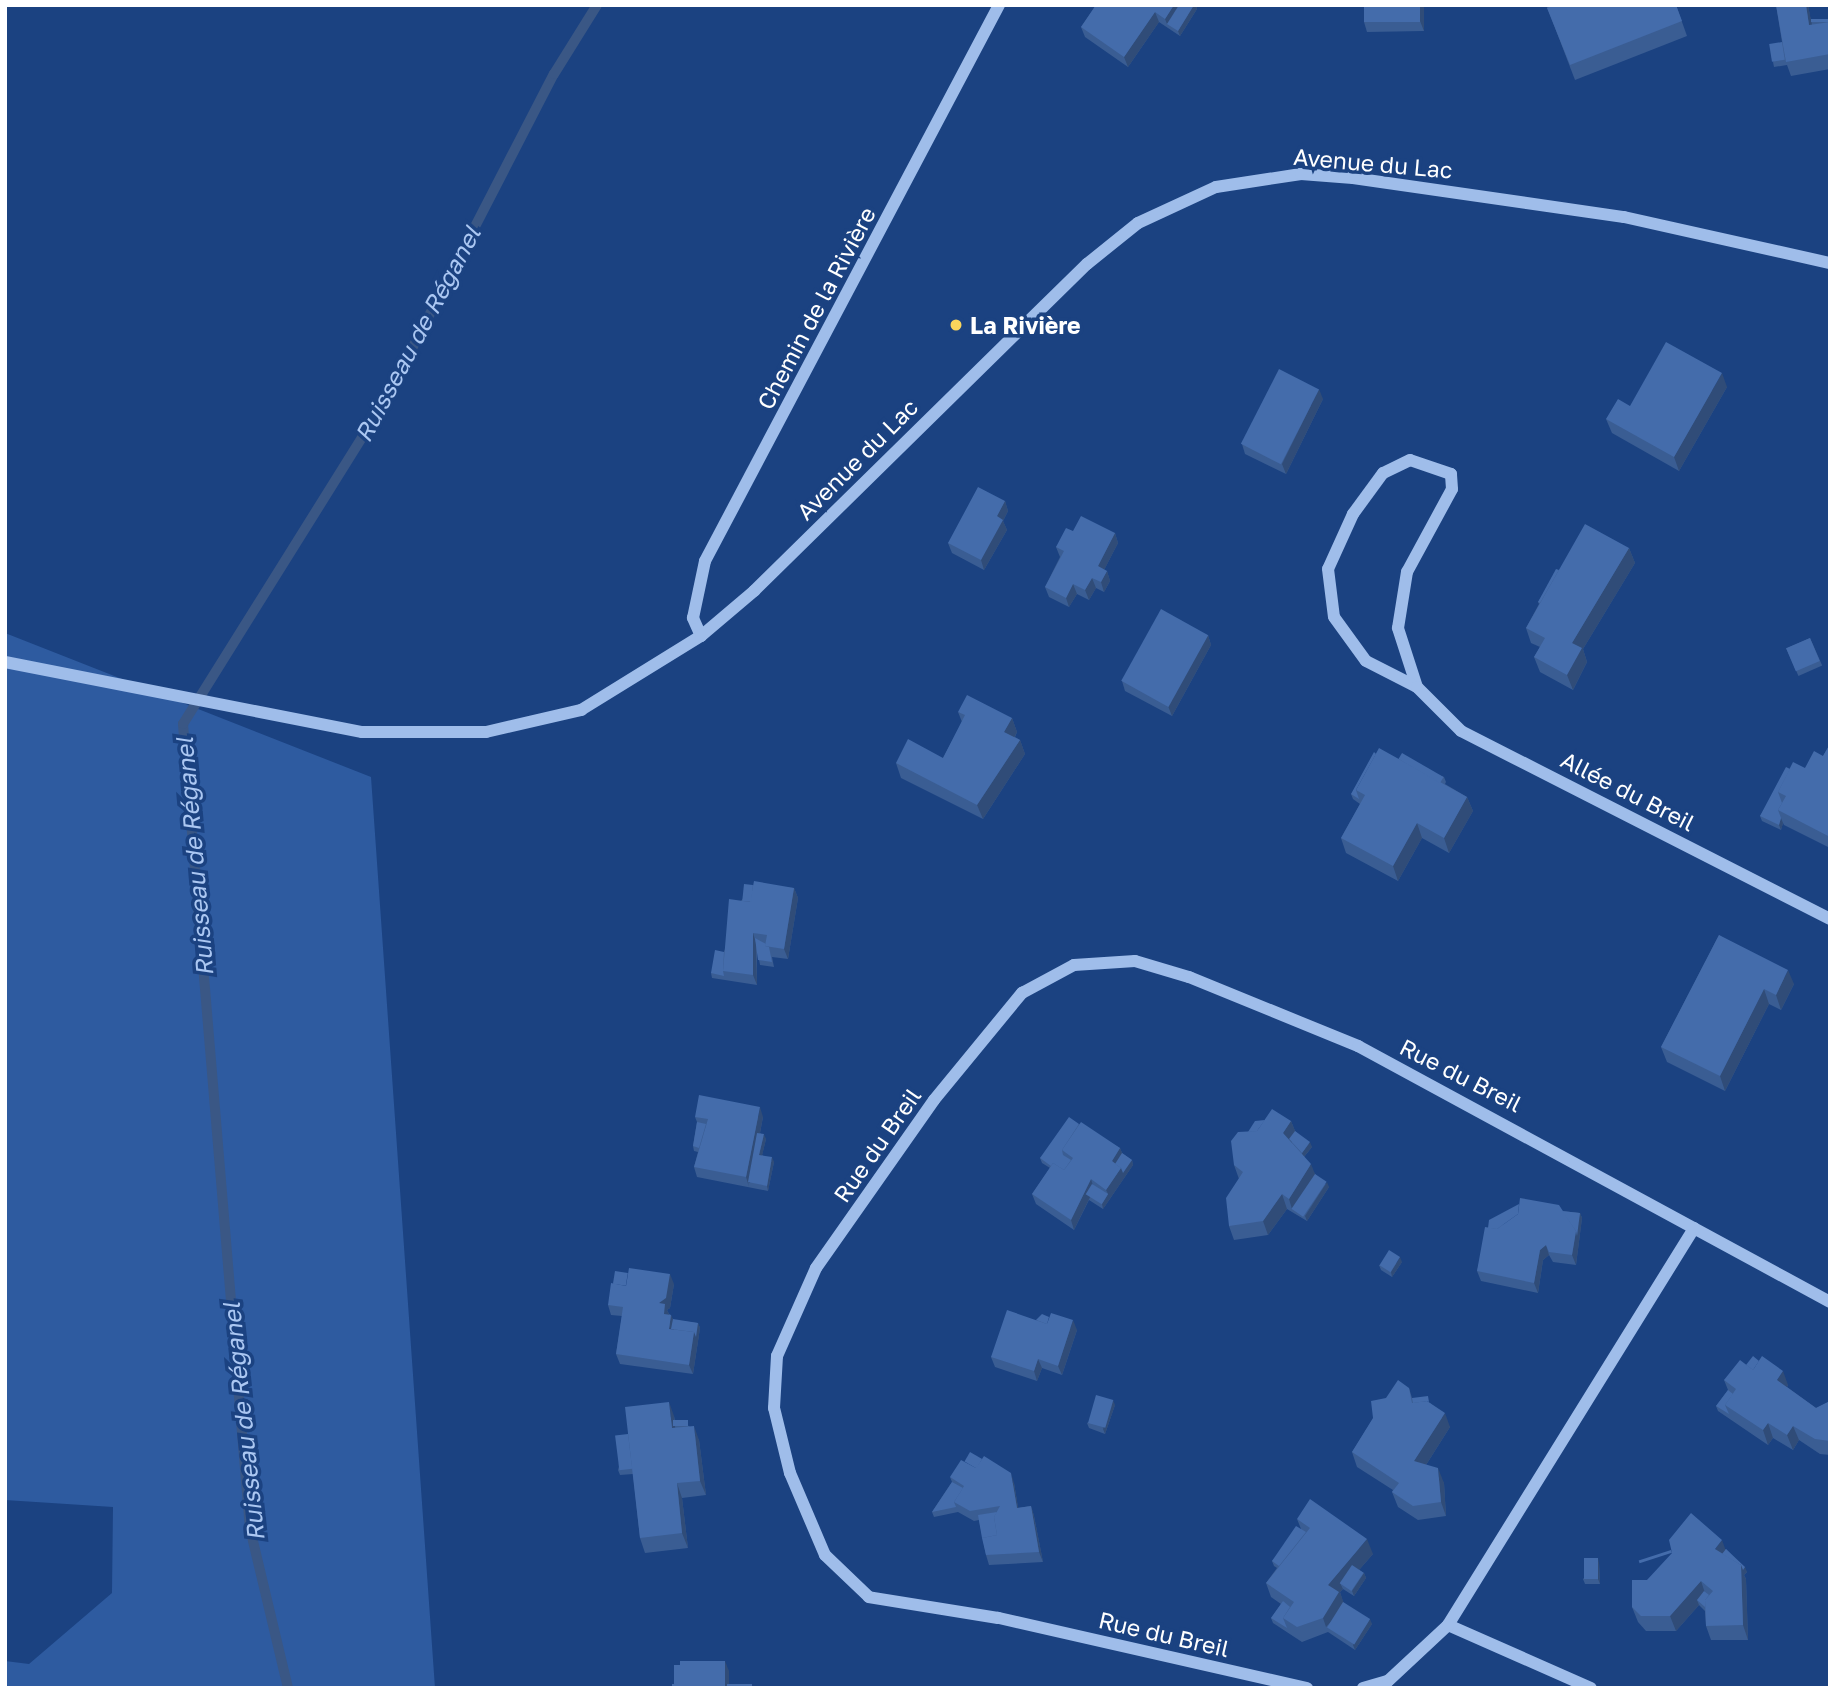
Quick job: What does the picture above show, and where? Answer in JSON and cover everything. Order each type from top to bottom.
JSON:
[{"type":"street","name":"Chemin de la Rivière","points":[[701,636],[693,618],[705,561],[999,5]]},
{"type":"street","name":"Avenue du Lac","points":[[5,662],[306,723],[416,736],[486,732],[581,710],[701,636],[1087,264],[1138,223],[1216,187],[1301,174],[1420,186],[1624,217],[1830,263]]},
{"type":"street","name":"Allée du Breil","points":[[1417,687],[1398,628],[1407,572],[1452,489],[1451,474],[1410,460],[1383,473],[1360,503],[1328,569],[1334,617],[1366,661],[1417,687],[1461,731],[1830,919]]},
{"type":"street","name":"Rue du Breil","points":[[1307,1688],[998,1618],[869,1597],[825,1555],[790,1473],[774,1408],[777,1356],[816,1268],[934,1100],[1022,993],[1074,965],[1135,961],[1189,976],[1358,1046],[1830,1303]]},
{"type":"street","points":[[1363,1688],[1388,1681],[1448,1625],[1694,1228]]},
{"type":"street","points":[[1448,1625],[1591,1688]]},
{"type":"shaded area","points":[[5,633],[371,777],[435,1688],[5,1688],[5,1661],[29,1664],[112,1593],[113,1507],[5,1500]]},
{"type":"building","points":[[1096,5],[1174,5],[1165,19],[1155,12],[1124,57],[1081,27]]},
{"type":"building","points":[[1179,5],[1194,5],[1178,31],[1167,24]]},
{"type":"building","points":[[1364,5],[1420,5],[1420,22],[1364,22]]},
{"type":"building","points":[[1554,5],[1676,5],[1682,21],[1570,65],[1547,8]]},
{"type":"building","points":[[1776,5],[1806,5],[1809,25],[1830,22],[1830,54],[1786,62]]},
{"type":"building","points":[[1811,19],[1830,19],[1830,22],[1811,22]]},
{"type":"building","points":[[1782,42],[1785,60],[1772,62],[1769,44]]},
{"type":"building","points":[[1666,342],[1722,373],[1674,457],[1606,419],[1618,399],[1630,406]]},
{"type":"building","points":[[1279,369],[1319,389],[1281,464],[1241,444]]},
{"type":"building","points":[[978,487],[1005,501],[997,516],[1003,520],[981,560],[948,543]]},
{"type":"building","points":[[1081,516],[1115,533],[1098,566],[1107,571],[1101,582],[1092,578],[1085,590],[1073,584],[1066,598],[1045,587],[1064,551],[1056,547],[1066,528],[1073,531]]},
{"type":"building","points":[[1585,524],[1629,548],[1572,643],[1582,648],[1567,675],[1534,657],[1545,638],[1526,628]]},
{"type":"building","points":[[1556,569],[1559,570],[1540,603],[1538,602]]},
{"type":"building","points":[[1161,609],[1208,635],[1168,707],[1121,681]]},
{"type":"building","points":[[1810,638],[1820,661],[1796,671],[1786,648]]},
{"type":"building","points":[[967,695],[1012,718],[1004,732],[1020,740],[977,805],[896,763],[908,739],[943,758],[965,715],[958,712]]},
{"type":"building","points":[[1830,744],[1830,837],[1778,810],[1786,796],[1778,792],[1793,762],[1805,768],[1814,751],[1823,756]]},
{"type":"building","points":[[1379,748],[1467,797],[1444,838],[1417,823],[1393,866],[1341,838],[1365,795],[1356,790]]},
{"type":"building","points":[[1374,752],[1376,754],[1356,790],[1359,799],[1351,794]]},
{"type":"building","points":[[1402,753],[1444,777],[1440,783],[1398,759]]},
{"type":"building","points":[[1786,767],[1790,769],[1778,792],[1782,803],[1778,810],[1781,818],[1779,825],[1760,816]]},
{"type":"building","points":[[754,881],[794,888],[784,949],[765,946],[767,935],[753,933],[753,975],[723,971],[729,899],[750,902]]},
{"type":"building","points":[[744,884],[753,885],[751,902],[742,901]]},
{"type":"building","points":[[1719,935],[1788,970],[1776,995],[1764,989],[1720,1076],[1661,1047]]},
{"type":"building","points":[[755,938],[769,947],[772,962],[758,960]]},
{"type":"building","points":[[715,950],[724,952],[724,976],[711,973]]},
{"type":"building","points":[[699,1095],[760,1107],[746,1177],[694,1167],[708,1119],[695,1117]]},
{"type":"building","points":[[1272,1109],[1291,1121],[1283,1133],[1311,1164],[1289,1199],[1282,1194],[1263,1221],[1229,1226],[1226,1198],[1243,1172],[1234,1165],[1231,1141],[1238,1132],[1257,1131]]},
{"type":"building","points":[[1069,1117],[1079,1124],[1062,1150],[1063,1155],[1071,1160],[1064,1170],[1053,1163],[1051,1166],[1040,1158]]},
{"type":"building","points":[[1265,1120],[1257,1131],[1248,1132],[1255,1121]]},
{"type":"building","points":[[697,1122],[706,1124],[699,1148],[693,1146]]},
{"type":"building","points":[[1081,1122],[1120,1148],[1112,1161],[1121,1168],[1106,1190],[1091,1179],[1071,1220],[1032,1194],[1053,1163],[1064,1170],[1073,1158],[1062,1150]]},
{"type":"building","points":[[1295,1131],[1310,1142],[1302,1153],[1289,1139]]},
{"type":"building","points":[[757,1133],[764,1134],[759,1155],[772,1157],[767,1186],[748,1182]]},
{"type":"building","points":[[1122,1153],[1132,1160],[1123,1173],[1115,1164]]},
{"type":"building","points":[[1315,1174],[1327,1182],[1303,1217],[1292,1209]]},
{"type":"building","points":[[1092,1184],[1108,1194],[1102,1204],[1086,1194]]},
{"type":"building","points":[[1520,1198],[1559,1205],[1576,1231],[1572,1255],[1549,1252],[1546,1245],[1540,1250],[1534,1283],[1477,1271],[1485,1227],[1497,1229],[1518,1214]]},
{"type":"building","points":[[1519,1204],[1518,1214],[1497,1229],[1488,1228],[1489,1220]]},
{"type":"building","points":[[1562,1211],[1580,1213],[1577,1236],[1576,1231]]},
{"type":"building","points":[[1389,1250],[1400,1257],[1390,1272],[1379,1265]]},
{"type":"building","points":[[629,1268],[670,1274],[666,1298],[659,1303],[665,1304],[664,1314],[671,1315],[669,1329],[694,1332],[689,1365],[616,1354],[623,1307],[608,1305],[611,1283],[626,1286]]},
{"type":"building","points":[[615,1271],[628,1273],[626,1286],[613,1284]]},
{"type":"building","points":[[1007,1310],[1047,1324],[1051,1313],[1073,1320],[1058,1366],[1038,1359],[1034,1371],[991,1357]]},
{"type":"building","points":[[1042,1314],[1049,1317],[1047,1324],[1036,1320]]},
{"type":"building","points":[[673,1319],[698,1323],[696,1337],[694,1332],[671,1329]]},
{"type":"building","points":[[1753,1356],[1759,1361],[1753,1370],[1746,1365]]},
{"type":"building","points":[[1762,1356],[1783,1371],[1777,1380],[1816,1408],[1830,1401],[1830,1441],[1815,1439],[1793,1426],[1787,1435],[1768,1423],[1763,1430],[1725,1405],[1736,1389],[1724,1380],[1740,1360],[1753,1370]]},
{"type":"building","points":[[1398,1380],[1409,1388],[1412,1403],[1427,1401],[1445,1413],[1414,1461],[1438,1468],[1441,1502],[1413,1506],[1392,1492],[1399,1483],[1352,1452],[1373,1418],[1371,1401],[1386,1398]]},
{"type":"building","points":[[1728,1390],[1733,1394],[1725,1405],[1729,1414],[1716,1406]]},
{"type":"building","points":[[1096,1395],[1113,1400],[1105,1428],[1088,1423]]},
{"type":"building","points":[[1428,1396],[1429,1402],[1413,1403],[1412,1398]]},
{"type":"building","points":[[669,1402],[672,1428],[694,1426],[700,1481],[677,1483],[682,1533],[640,1538],[625,1407]]},
{"type":"building","points":[[673,1420],[688,1420],[688,1426],[673,1426]]},
{"type":"building","points":[[628,1434],[632,1469],[619,1470],[615,1436]]},
{"type":"building","points":[[970,1452],[982,1459],[977,1469],[964,1462]]},
{"type":"building","points":[[984,1456],[1011,1473],[1017,1508],[1031,1506],[1039,1552],[986,1555],[982,1538],[997,1535],[994,1517],[1000,1506],[970,1511],[954,1502],[964,1486],[950,1477],[961,1460],[976,1468]]},
{"type":"building","points":[[952,1482],[963,1488],[954,1502],[956,1507],[932,1512]]},
{"type":"building","points":[[1310,1499],[1367,1539],[1328,1585],[1339,1592],[1323,1618],[1297,1627],[1283,1618],[1294,1602],[1266,1583],[1310,1528],[1297,1519]]},
{"type":"building","points":[[997,1512],[994,1517],[997,1535],[982,1538],[978,1515]]},
{"type":"building","points":[[1691,1513],[1722,1540],[1715,1549],[1741,1565],[1743,1625],[1706,1626],[1705,1600],[1713,1591],[1701,1581],[1670,1616],[1641,1616],[1632,1607],[1632,1580],[1647,1580],[1672,1553],[1669,1540]]},
{"type":"building","points":[[1296,1526],[1306,1532],[1279,1566],[1272,1561]]},
{"type":"building","points":[[1726,1549],[1745,1567],[1743,1570],[1741,1565],[1722,1554]]},
{"type":"building","points":[[1671,1550],[1672,1553],[1640,1563],[1639,1561]]},
{"type":"building","points":[[1584,1558],[1598,1558],[1598,1579],[1584,1579]]},
{"type":"building","points":[[1352,1565],[1364,1573],[1351,1591],[1340,1583]]},
{"type":"building","points":[[1704,1591],[1709,1595],[1705,1600],[1705,1607],[1697,1600]]},
{"type":"building","points":[[1283,1601],[1290,1607],[1283,1618],[1287,1628],[1271,1618]]},
{"type":"building","points":[[1343,1602],[1370,1619],[1354,1644],[1327,1627]]},
{"type":"building","points":[[680,1661],[725,1661],[725,1688],[672,1688],[672,1684],[680,1684]]},
{"type":"building","points":[[674,1665],[680,1665],[680,1684],[674,1684]]},
{"type":"building","points":[[727,1684],[752,1684],[752,1688],[727,1688]]},
{"type":"waterway","name":"Ruisseau de Réganel","points":[[288,1688],[250,1529],[183,724],[386,399],[554,74],[597,5]]},
{"type":"place","name":"La Rivière","points":[[956,325]]}]
